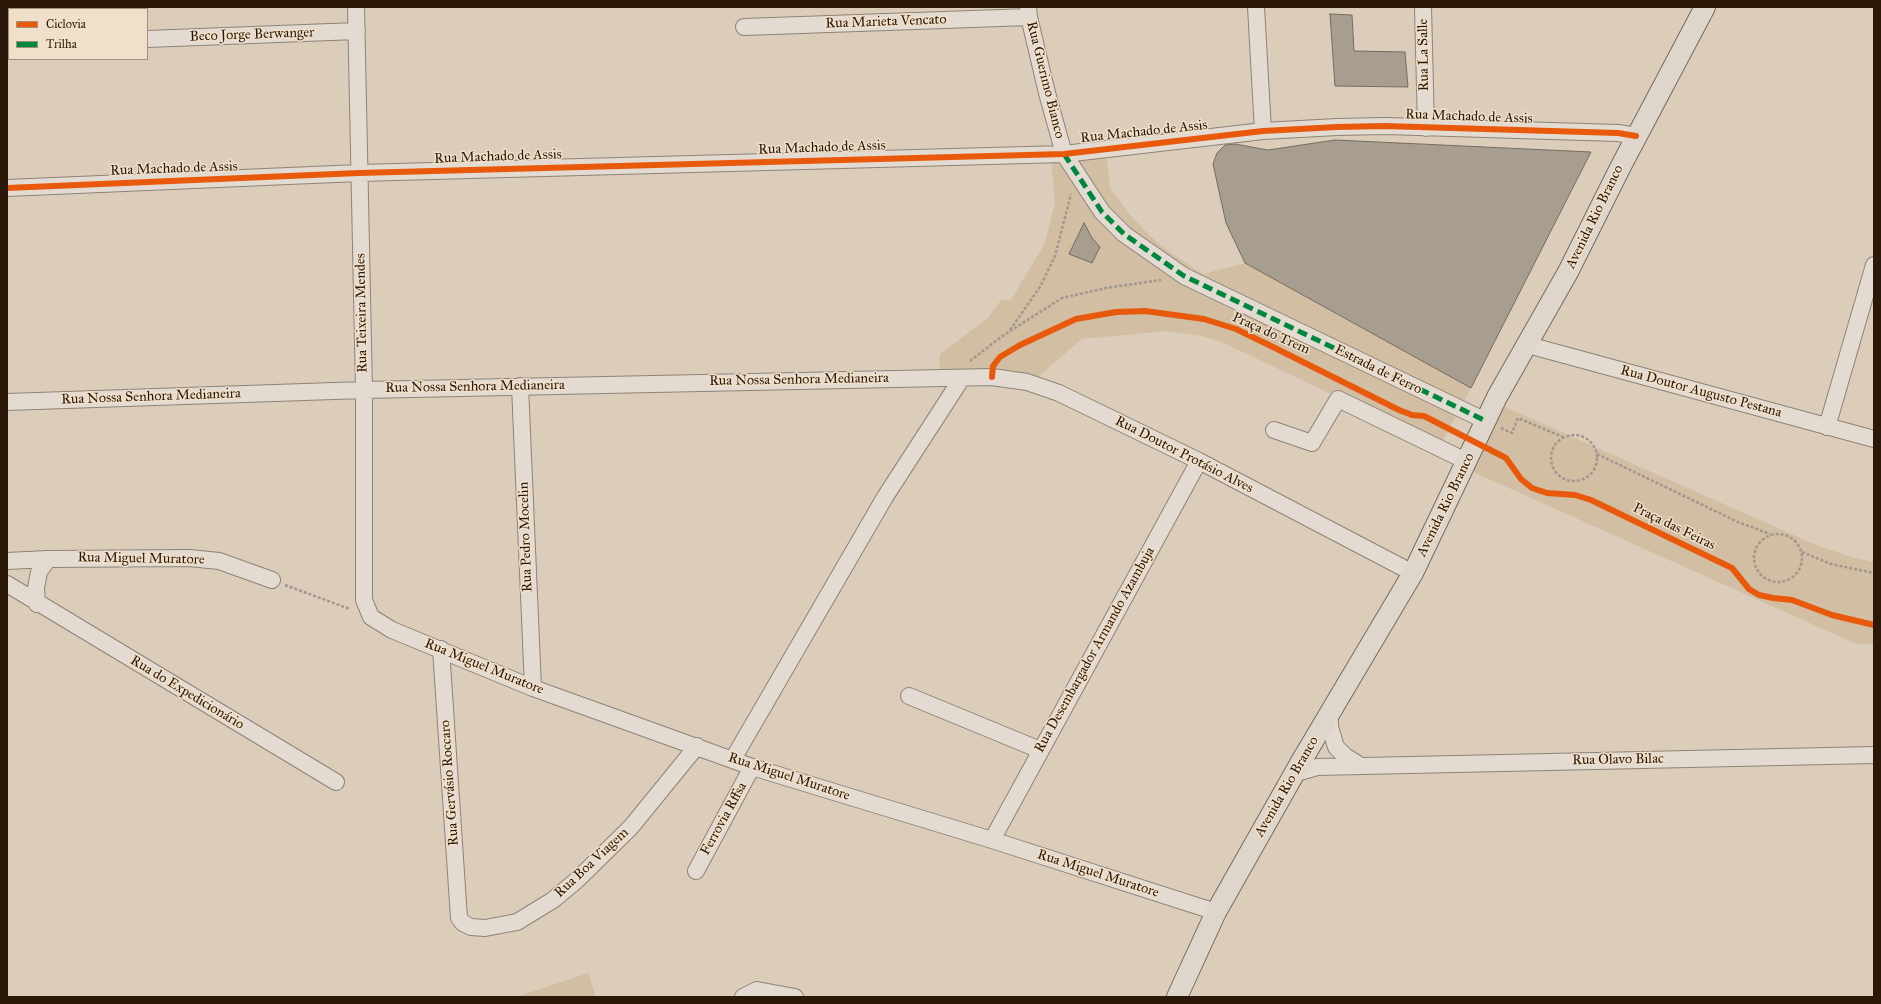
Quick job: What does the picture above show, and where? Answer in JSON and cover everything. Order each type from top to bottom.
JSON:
[{"type":"main road","name":"Avenida Rio Branco","points":[[1178,997],[1216,912],[1293,774],[1413,573],[1498,397],[1568,272],[1636,136],[1705,7]]},
{"type":"street","name":"Rua Teixeira Mendes","points":[[356,7],[364,390],[364,600],[371,617]]},
{"type":"street","points":[[1256,7],[1263,131]]},
{"type":"street","name":"Rua La Salle","points":[[1423,7],[1426,128]]},
{"type":"street","name":"Rua Marieta Vencato","points":[[744,27],[1029,12]]},
{"type":"street","name":"Rua Guerimo Bianco","points":[[1029,12],[1047,93],[1064,154],[1074,170]]},
{"type":"street","name":"Beco Jorge Berwanger","points":[[148,39],[357,31]]},
{"type":"street","name":"Rua Machado de Assis","points":[[7,188],[359,173],[1064,154],[1263,131],[1337,127],[1385,126],[1618,133],[1636,136]]},
{"type":"street","name":"Estrada de Ferro","points":[[1074,170],[1102,212],[1124,234],[1184,276],[1486,421]]},
{"type":"street","points":[[1827,427],[1874,265]]},
{"type":"street","name":"Rua Doutor Augusto Pestana","points":[[1528,345],[1874,440]]},
{"type":"street","points":[[733,759],[885,498],[952,377]]},
{"type":"street","name":"Rua Nossa Senhora Medianeira","points":[[7,402],[364,390],[952,377]]},
{"type":"street","name":"Rua Doutor Protásio Alves","points":[[952,377],[992,377],[1034,384],[1059,393],[1199,461],[1413,573]]},
{"type":"street","name":"Rua Pedro Mocelin","points":[[520,386],[533,688]]},
{"type":"street","points":[[1274,430],[1309,443],[1314,442],[1338,399],[1466,461]]},
{"type":"street","name":"Rua Desembargador Armando Azambuja","points":[[992,840],[1199,461]]},
{"type":"street","name":"Rua Miguel Muratore","points":[[7,561],[48,559],[189,558],[219,561],[272,580]]},
{"type":"street","points":[[37,604],[36,588],[39,572],[48,559]]},
{"type":"street","name":"Rua do Expedicionário","points":[[7,584],[37,604],[336,782]]},
{"type":"street","name":"Rua Miguel Muratore","points":[[371,617],[392,630],[533,688],[752,767],[992,840],[1216,912]]},
{"type":"street","name":"Rua Gervásio Roccaro","points":[[441,649],[459,918]]},
{"type":"street","points":[[909,696],[1040,750]]},
{"type":"street","points":[[1330,711],[1330,727],[1336,747],[1345,756],[1361,766]]},
{"type":"street","name":"Rua Boa Viagem","points":[[459,918],[463,923],[471,927],[485,928],[517,922],[553,900],[577,880],[631,827],[697,746]]},
{"type":"street","name":"Rua Olavo Bilac","points":[[1293,774],[1317,767],[1874,755]]},
{"type":"street","name":"Ferrovia Rffsa","points":[[696,871],[752,767]]},
{"type":"street","points":[[743,997],[757,990],[795,997]]},
{"type":"path","points":[[1009,331],[1040,287],[1055,256],[1070,199],[1074,170]]},
{"type":"path","points":[[952,377],[961,368],[1009,331],[1062,298],[1106,288],[1184,276]]},
{"type":"path","points":[[1486,421],[1512,433],[1518,418],[1563,437],[1577,435],[1590,441],[1597,454],[1596,467],[1588,477],[1576,482],[1563,479],[1553,471],[1550,458],[1553,446],[1563,437]]},
{"type":"path","points":[[1597,454],[1738,522],[1770,534],[1783,534],[1796,540],[1802,552],[1802,565],[1795,576],[1783,582],[1770,582],[1759,574],[1753,562],[1755,549],[1763,538],[1770,534]]},
{"type":"path","points":[[1802,552],[1831,564],[1874,573]]},
{"type":"path","points":[[272,580],[371,617]]},
{"type":"shaded area","points":[[1106,151],[1110,188],[1131,216],[1151,237],[1195,269],[1203,274],[1245,263],[1471,388],[1440,446],[1226,344],[1202,336],[1167,331],[1082,339],[1034,380],[939,376],[940,354],[988,318],[1001,300],[1011,300],[1045,243],[1055,203],[1051,158]]},
{"type":"shaded area","points":[[1503,406],[1816,545],[1855,558],[1874,562],[1874,645],[1854,643],[1471,471]]},
{"type":"shaded area","points":[[588,973],[596,997],[516,997]]},
{"type":"building","points":[[1330,14],[1352,15],[1354,51],[1405,52],[1408,87],[1335,86]]},
{"type":"building","points":[[1335,140],[1591,152],[1471,388],[1245,263],[1226,223],[1213,164],[1217,153],[1225,145],[1235,144],[1268,150]]},
{"type":"building","points":[[1084,223],[1092,238],[1100,247],[1092,263],[1069,254]]},
{"type":"marked path","points":[[1064,154],[1102,212],[1124,234],[1184,276],[1486,421]]},
{"type":"cycle path","points":[[7,188],[359,173],[1064,154],[1263,131],[1337,127],[1385,126],[1618,133],[1636,136]]},
{"type":"cycle path","name":"Praça do Trem","points":[[992,377],[993,366],[1000,357],[1020,345],[1076,319],[1116,312],[1145,311],[1204,319],[1236,329],[1399,410],[1412,415],[1424,416],[1506,458],[1521,479],[1532,488],[1547,493],[1575,495],[1591,500],[1732,568],[1749,589],[1759,595],[1792,600],[1832,615],[1874,625]]}]
